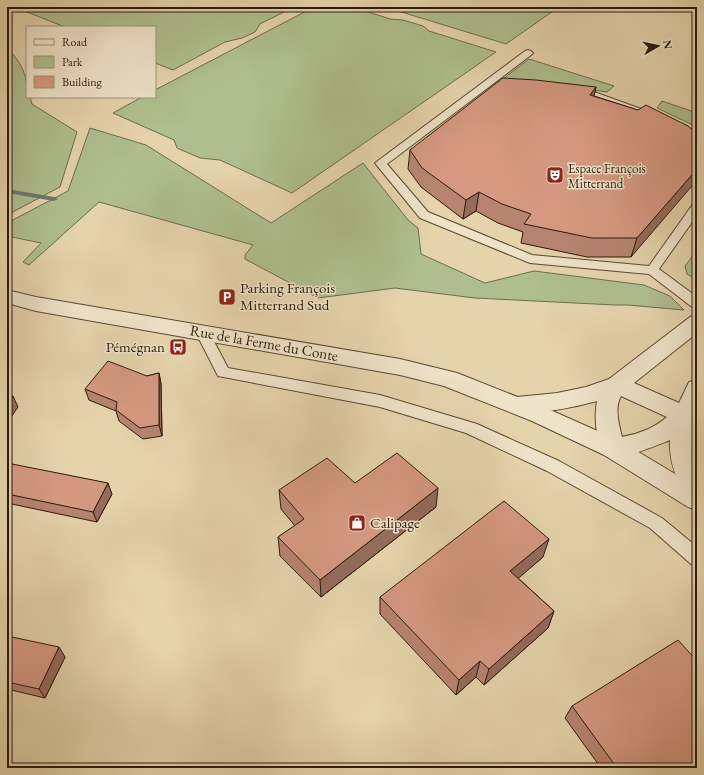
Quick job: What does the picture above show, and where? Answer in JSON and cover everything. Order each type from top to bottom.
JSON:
[{"type":"street","name":"Rue de la Ferme du Conte","points":[[7,296],[36,304],[400,367],[449,379],[517,405],[612,448]]},
{"type":"street","name":"Rue de la Ferme du Conte","points":[[612,448],[606,413],[608,399],[617,385],[697,322]]},
{"type":"street","name":"Rue de la Ferme du Conte","points":[[517,405],[557,401],[588,395],[617,385]]},
{"type":"street","points":[[617,385],[691,418]]},
{"type":"street","points":[[697,388],[691,418],[681,446],[682,460],[691,484],[697,492]]},
{"type":"street","points":[[612,448],[644,441],[657,436],[691,418]]},
{"type":"street","points":[[612,448],[697,500]]},
{"type":"lane","points":[[528,53],[381,163],[424,215],[530,259],[652,270],[697,304]]},
{"type":"lane","points":[[478,89],[500,88]]},
{"type":"lane","points":[[568,91],[590,94],[660,120]]},
{"type":"lane","points":[[652,270],[697,207]]},
{"type":"lane","points":[[203,332],[223,372],[380,401],[471,428],[553,466],[656,523],[697,558]]},
{"type":"green space","points":[[14,7],[294,7],[260,24],[255,32],[242,38],[225,42],[173,70],[156,63],[156,26],[62,26]]},
{"type":"green space","points":[[314,7],[353,7],[390,19],[403,20],[423,26],[429,31],[496,52],[292,193],[220,160],[200,158],[177,148],[174,140],[113,113],[140,98],[156,98],[156,89]]},
{"type":"green space","points":[[385,7],[559,7],[506,44]]},
{"type":"green space","points":[[7,47],[23,69],[26,81],[26,98],[30,98],[32,104],[77,132],[60,187],[7,215]]},
{"type":"green space","points":[[529,59],[614,86],[607,92],[530,80],[503,79]]},
{"type":"green space","points":[[662,101],[697,113],[697,127],[657,108]]},
{"type":"green space","points":[[90,128],[146,145],[271,223],[363,163],[408,220],[418,228],[421,254],[485,283],[534,271],[644,285],[670,296],[684,310],[628,305],[475,298],[395,288],[318,298],[245,259],[245,255],[253,245],[99,202],[29,265],[23,262],[41,243],[7,236],[7,223],[68,191]]},
{"type":"green space","points":[[697,250],[697,280],[687,274],[685,266]]},
{"type":"building","name":"Espace François Mitterrand","points":[[503,78],[596,87],[590,95],[638,110],[646,105],[688,126],[697,133],[697,169],[637,238],[592,238],[524,224],[531,214],[502,204],[479,192],[466,200],[422,168],[410,150]]},
{"type":"building","points":[[108,361],[147,376],[159,373],[159,425],[140,428],[116,410],[117,402],[85,389]]},
{"type":"building","points":[[7,395],[13,396],[7,404]]},
{"type":"building","points":[[397,453],[438,488],[320,580],[278,537],[304,519],[279,490],[327,458],[355,483]]},
{"type":"building","points":[[7,463],[108,483],[93,512],[7,494]]},
{"type":"building","points":[[504,501],[549,539],[510,571],[554,611],[489,669],[480,661],[459,680],[380,597]]},
{"type":"building","points":[[7,636],[59,647],[39,689],[7,682]]},
{"type":"building","points":[[678,640],[697,661],[697,768],[617,768],[572,706]]},
{"type":"waterway","points":[[7,191],[54,199]]},
{"type":"place","name":"Espace François Mitterrand","points":[[555,175]]},
{"type":"place","name":"Parking François Mitterrand Sud","points":[[227,297]]},
{"type":"place","name":"Pémégnan","points":[[178,347]]},
{"type":"place","name":"Calipage","points":[[357,523]]}]
